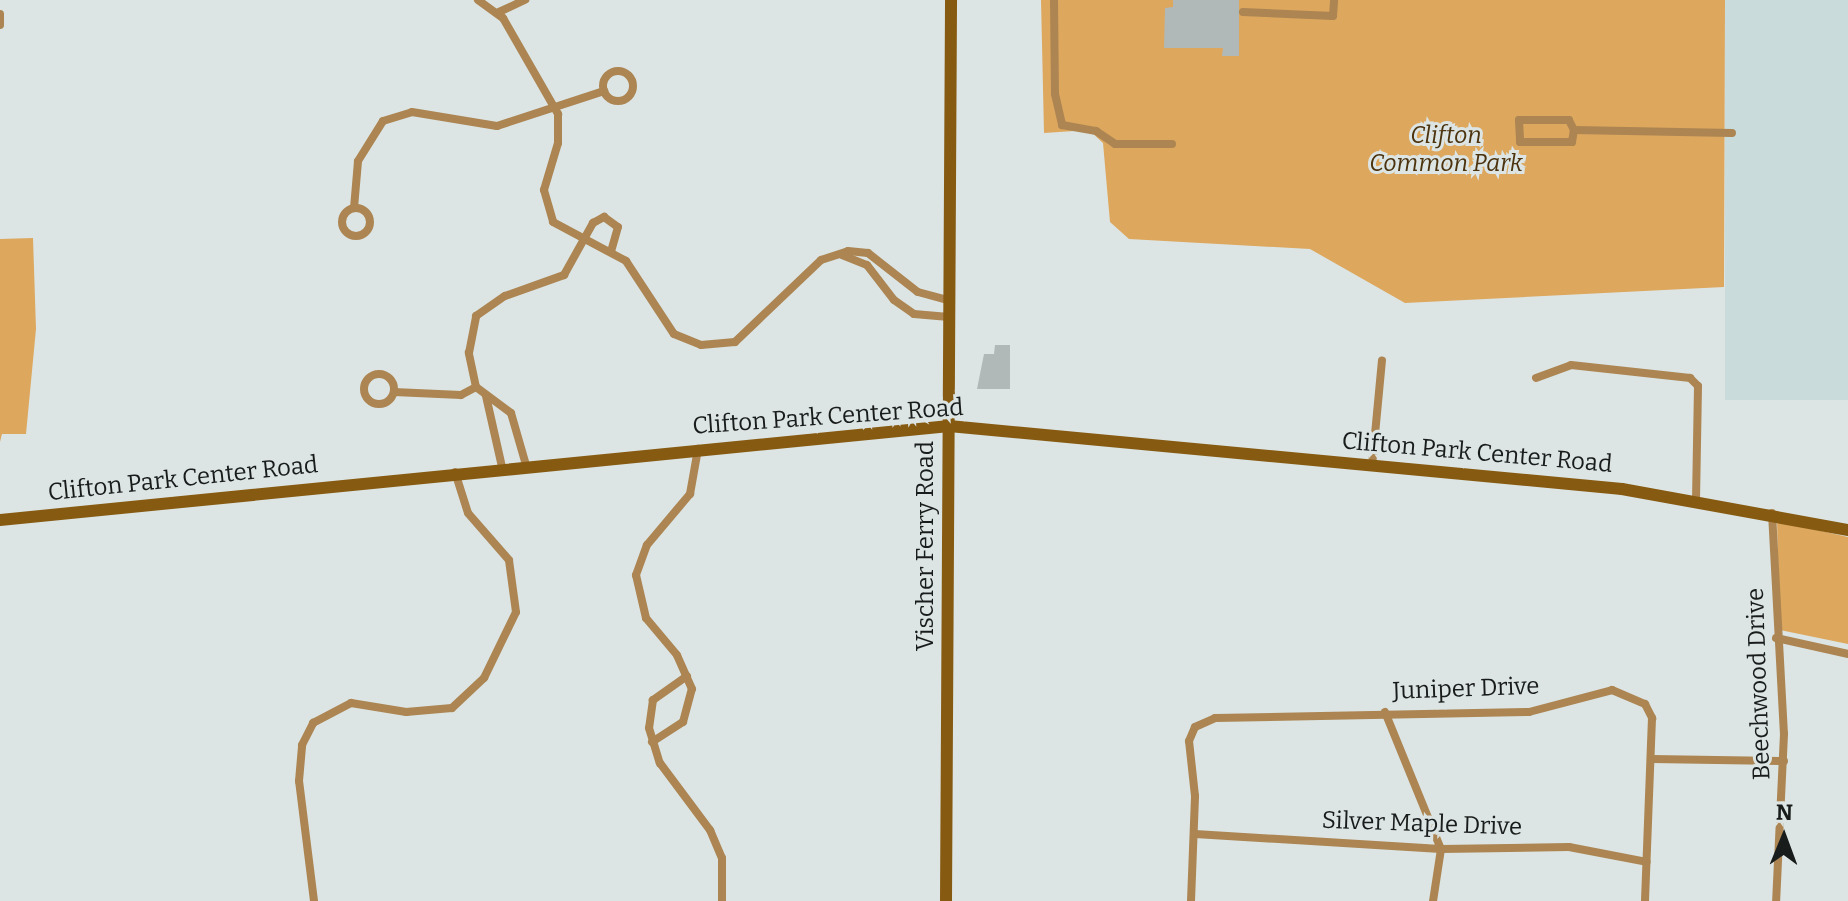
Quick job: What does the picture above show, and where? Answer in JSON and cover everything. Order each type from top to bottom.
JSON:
[{"type":"street","points":[[478,0],[499,12],[554,108],[560,134],[544,202],[558,227],[611,251],[631,267],[668,328],[713,346],[747,335],[821,260],[838,253],[868,253],[918,292],[948,300]]},
{"type":"street","points":[[499,12],[525,0]]},
{"type":"street","name":"Vischer Ferry Road","points":[[946,901],[951,0]]},
{"type":"street","points":[[1054,0],[1055,94],[1062,125],[1096,131],[1115,144],[1172,144]]},
{"type":"street","points":[[1243,12],[1333,16],[1334,0]]},
{"type":"street","points":[[0,14],[0,25]]},
{"type":"street","points":[[354,208],[358,161],[383,121],[412,112],[497,126],[604,91]]},
{"type":"street","points":[[1519,120],[1569,120],[1574,130],[1572,142],[1520,142],[1519,120]]},
{"type":"street","points":[[1574,130],[1732,133]]},
{"type":"street","points":[[526,465],[511,413],[476,387],[469,353],[476,316],[505,296],[564,275],[593,223],[610,219],[618,233],[611,251]]},
{"type":"street","points":[[838,253],[867,265],[894,300],[914,314],[949,317]]},
{"type":"street","points":[[1372,466],[1382,360]]},
{"type":"street","points":[[1536,378],[1571,365],[1695,382],[1696,499]]},
{"type":"street","points":[[394,392],[461,395],[476,387]]},
{"type":"street","points":[[486,396],[502,467]]},
{"type":"street","name":"Clifton Park Center Road","points":[[0,520],[502,467],[949,426],[1696,499],[1772,512],[1848,530]]},
{"type":"street","points":[[652,742],[673,731],[691,709],[687,676],[646,618],[636,575],[647,545],[690,494],[698,449]]},
{"type":"street","points":[[314,901],[299,781],[302,745],[313,723],[351,703],[406,712],[452,708],[484,678],[516,612],[509,560],[468,513],[455,472]]},
{"type":"street","name":"Beechwood Drive","points":[[1772,512],[1784,761],[1776,901]]},
{"type":"street","points":[[1776,638],[1848,654]]},
{"type":"street","points":[[687,676],[653,700],[652,742],[660,763],[710,830],[722,858],[722,901]]},
{"type":"street","name":"Juniper Drive","points":[[1195,834],[1189,759],[1195,727],[1215,718],[1385,712],[1529,712],[1612,690],[1645,704],[1652,759],[1645,901]]},
{"type":"street","points":[[1385,712],[1441,849],[1433,901]]},
{"type":"street","points":[[1652,759],[1784,761]]},
{"type":"street","points":[[1191,901],[1195,834]]},
{"type":"street","name":"Silver Maple Drive","points":[[1195,834],[1441,849],[1569,847],[1647,862]]},
{"type":"shaded area","points":[[1725,0],[1848,0],[1848,400],[1725,400]]},
{"type":"green space","name":"Clifton Common Park","points":[[1041,0],[1725,0],[1724,287],[1405,303],[1310,249],[1129,239],[1110,222],[1103,143],[1089,130],[1044,133]]},
{"type":"green space","points":[[33,238],[36,329],[26,434],[2,434],[0,442],[0,239]]},
{"type":"green space","points":[[1777,521],[1848,537],[1848,644],[1780,630]]},
{"type":"building","points":[[1173,0],[1239,0],[1239,56],[1222,56],[1223,48],[1164,48],[1165,8],[1173,7]]},
{"type":"building","points":[[995,345],[1010,345],[1010,389],[977,389],[984,354],[994,354]]}]
